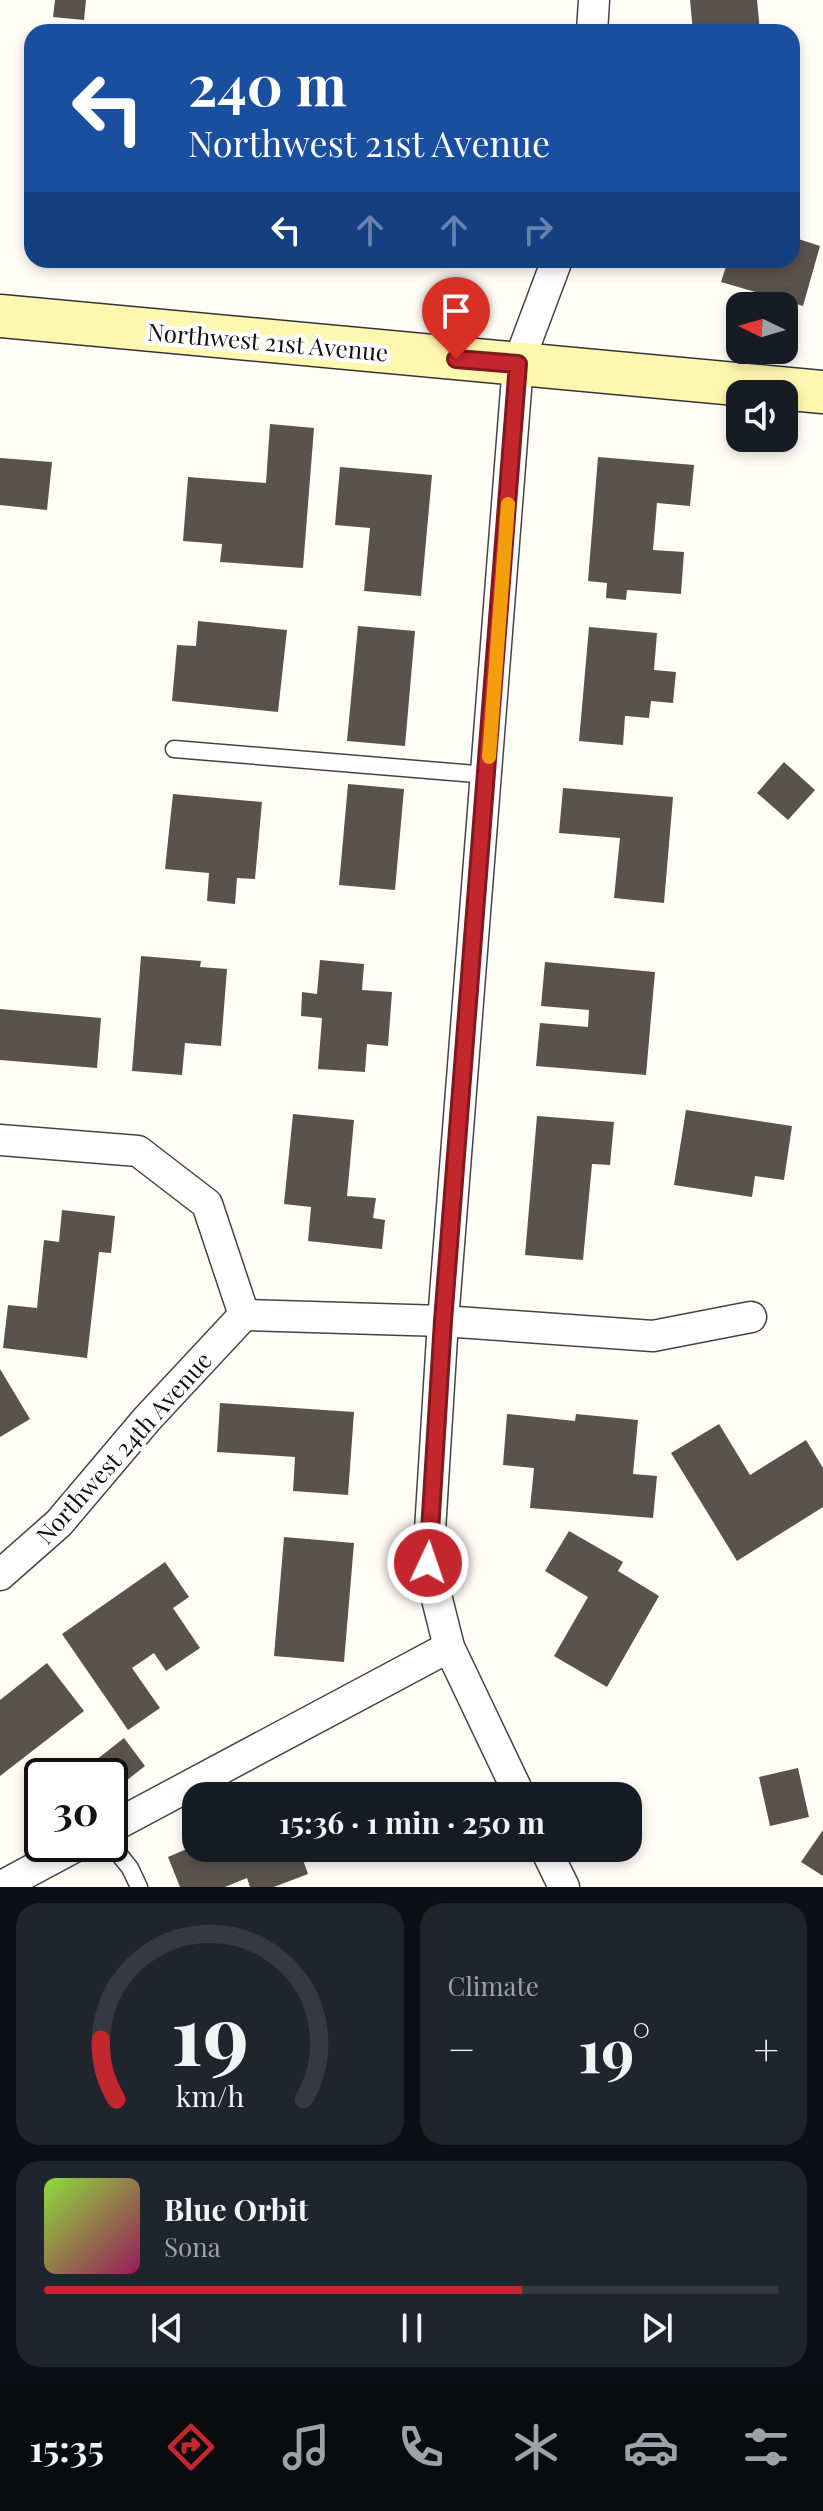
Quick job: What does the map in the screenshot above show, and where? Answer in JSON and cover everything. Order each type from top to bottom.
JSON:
[{"type":"street","points":[[592,24],[594,0]]},
{"type":"street","points":[[513,1782],[449,1647],[428,1563],[443,1321],[518,364],[554,268]]},
{"type":"street","name":"Northwest 21st Avenue","points":[[0,316],[823,392]]},
{"type":"street","points":[[0,1140],[138,1151],[207,1204],[244,1315],[443,1321],[653,1336],[751,1317]]},
{"type":"street","name":"Northwest 24th Avenue","points":[[0,1575],[59,1523],[147,1419],[244,1315]]},
{"type":"street","points":[[128,1818],[449,1647]]},
{"type":"street","points":[[0,1887],[47,1862]]},
{"type":"street","points":[[552,1862],[564,1887]]},
{"type":"lane","points":[[174,749],[488,775]]},
{"type":"lane","points":[[125,1862],[139,1887]]},
{"type":"building","points":[[55,0],[86,0],[84,20],[53,17]]},
{"type":"building","points":[[690,0],[757,0],[759,24],[692,24]]},
{"type":"building","points":[[800,240],[820,246],[803,306],[798,305],[798,292],[755,292],[721,282],[725,268],[800,268]]},
{"type":"building","points":[[270,424],[314,428],[303,568],[220,562],[222,544],[183,541],[188,477],[266,483]]},
{"type":"building","points":[[598,457],[694,465],[690,506],[657,503],[653,550],[684,552],[681,594],[627,590],[626,600],[606,598],[607,583],[588,581]]},
{"type":"building","points":[[0,458],[52,462],[47,510],[0,505]]},
{"type":"building","points":[[340,467],[432,475],[421,596],[364,591],[370,528],[335,525]]},
{"type":"building","points":[[198,621],[287,630],[278,712],[172,701],[177,645],[196,646]]},
{"type":"building","points":[[358,626],[415,631],[405,746],[347,741]]},
{"type":"building","points":[[589,627],[657,633],[654,670],[676,672],[673,703],[651,701],[649,718],[625,716],[623,745],[579,741]]},
{"type":"building","points":[[784,762],[815,790],[788,820],[757,793]]},
{"type":"building","points":[[348,784],[404,789],[395,890],[339,885]]},
{"type":"building","points":[[563,788],[673,797],[664,903],[614,898],[620,838],[559,833]]},
{"type":"building","points":[[173,794],[262,802],[255,879],[237,878],[235,904],[207,901],[209,873],[165,869]]},
{"type":"building","points":[[141,956],[201,961],[200,967],[227,969],[221,1046],[185,1043],[182,1075],[132,1071]]},
{"type":"building","points":[[320,960],[364,964],[362,990],[392,992],[388,1046],[367,1044],[365,1072],[318,1069],[322,1018],[301,1016],[302,992],[317,994]]},
{"type":"building","points":[[545,962],[655,972],[646,1075],[536,1066],[540,1023],[588,1027],[589,1010],[541,1006]]},
{"type":"building","points":[[0,1009],[101,1018],[97,1068],[0,1060]]},
{"type":"building","points":[[686,1110],[792,1126],[784,1180],[755,1176],[752,1197],[674,1185]]},
{"type":"building","points":[[293,1114],[354,1120],[347,1196],[376,1198],[373,1218],[385,1220],[382,1249],[308,1241],[311,1207],[284,1204]]},
{"type":"building","points":[[537,1116],[614,1122],[610,1165],[592,1164],[583,1260],[525,1255]]},
{"type":"building","points":[[62,1210],[115,1216],[111,1253],[99,1252],[87,1358],[3,1348],[8,1305],[37,1308],[44,1240],[59,1242]]},
{"type":"building","points":[[0,1369],[30,1419],[0,1437]]},
{"type":"building","points":[[220,1403],[354,1412],[348,1495],[293,1491],[295,1457],[217,1452]]},
{"type":"building","points":[[507,1414],[575,1421],[576,1414],[638,1420],[633,1474],[657,1476],[653,1518],[530,1508],[534,1468],[503,1465]]},
{"type":"building","points":[[719,1424],[750,1475],[806,1440],[823,1468],[823,1507],[737,1561],[671,1453]]},
{"type":"building","points":[[569,1531],[623,1562],[618,1571],[659,1596],[607,1687],[554,1656],[588,1597],[545,1571]]},
{"type":"building","points":[[284,1537],[354,1543],[344,1662],[274,1656]]},
{"type":"building","points":[[165,1562],[189,1597],[173,1608],[200,1648],[166,1671],[154,1653],[132,1668],[160,1708],[128,1730],[62,1634]]},
{"type":"building","points":[[47,1663],[84,1711],[0,1776],[0,1700]]},
{"type":"building","points":[[124,1738],[145,1766],[128,1779],[128,1758],[99,1758]]},
{"type":"building","points":[[798,1768],[809,1817],[770,1826],[759,1777]]},
{"type":"building","points":[[823,1830],[823,1876],[801,1862]]},
{"type":"building","points":[[182,1851],[182,1862],[304,1862],[308,1874],[274,1887],[250,1887],[247,1878],[225,1887],[180,1887],[168,1857]]},
{"type":"slow traffic","points":[[489,757],[508,504]]},
{"type":"route","points":[[428,1563],[443,1321],[518,364],[456,359]]}]
